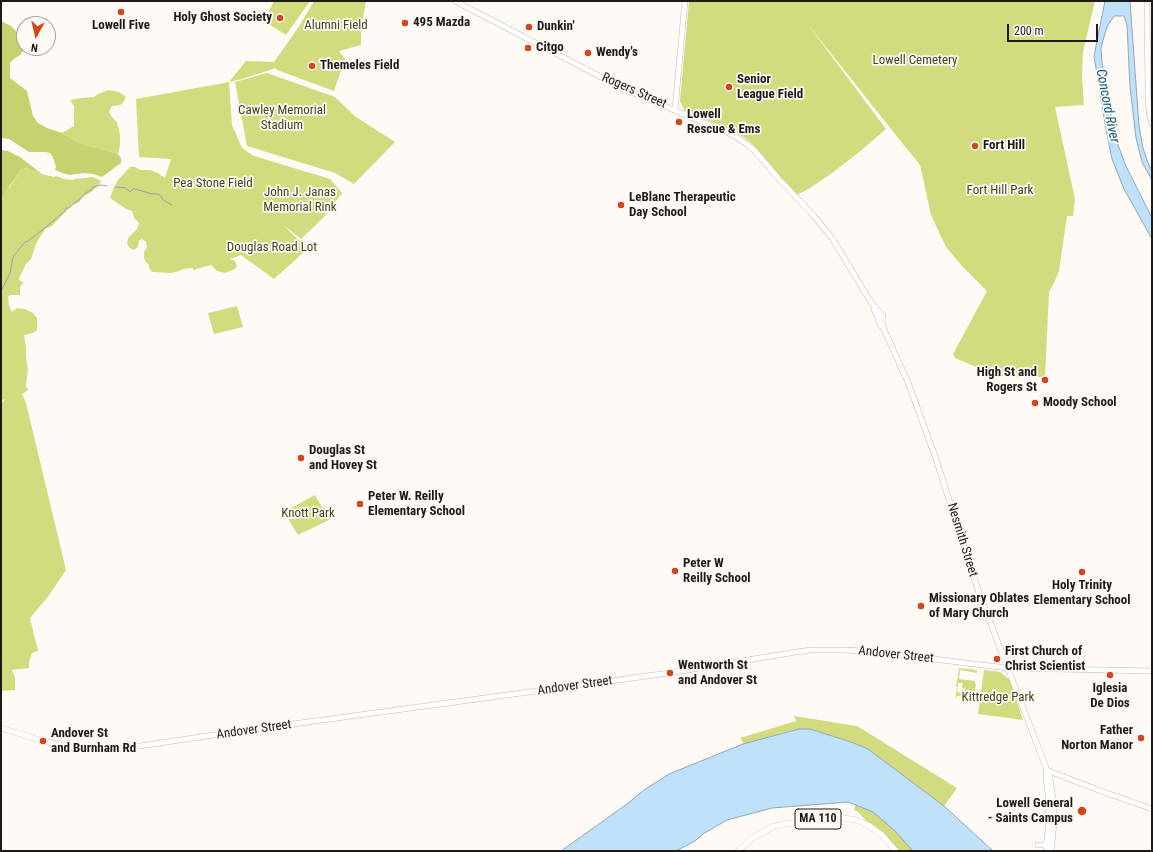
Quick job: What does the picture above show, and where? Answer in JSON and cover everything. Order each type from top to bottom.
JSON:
[{"type":"main road","name":"Rogers Street","points":[[455,1],[624,89],[733,135],[748,145],[814,216],[832,238],[872,304],[882,316]]},
{"type":"main road","points":[[675,110],[685,1]]},
{"type":"main road","points":[[1147,1],[1148,97],[1152,124]]},
{"type":"main road","name":"Nesmith Street","points":[[872,304],[886,333]]},
{"type":"main road","name":"Nesmith Street","points":[[882,316],[886,333],[899,360],[929,439],[970,568],[1050,778],[1054,824],[1051,851]]},
{"type":"main road","name":"Andover Street","points":[[1,729],[43,741],[81,749],[105,750],[126,748],[669,673],[810,650],[845,650],[879,653],[1007,668],[1152,671]]},
{"type":"main road","points":[[1046,770],[1152,809]]},
{"type":"main road","name":"Nesmith Street","points":[[1046,770],[1049,808],[1048,840],[1046,851]]},
{"type":"main road","points":[[1052,788],[1056,780],[1060,778],[1067,778]]},
{"type":"main road","name":"MA 110","points":[[738,851],[752,838],[772,828],[798,822],[838,817],[856,820],[868,825],[882,835],[896,851]]},
{"type":"main road","points":[[1038,845],[1044,845],[1048,840]]},
{"type":"green space","points":[[274,1],[310,1],[286,35],[264,21]]},
{"type":"green space","name":"Alumni Field","points":[[314,1],[366,1],[361,30],[361,45],[339,51],[345,59],[334,91],[275,68],[229,82],[246,61],[274,62],[300,25]]},
{"type":"green space","points":[[689,1],[1095,1],[1083,52],[1082,77],[1084,105],[1055,107],[1075,199],[1073,216],[1067,216],[1059,271],[1049,292],[1045,377],[997,376],[955,358],[953,354],[987,291],[962,266],[946,247],[931,215],[920,165],[806,22],[886,129],[832,173],[797,195],[749,141],[739,134],[684,110],[680,101]]},
{"type":"green space","points":[[1,21],[11,26],[16,31],[16,56],[18,56],[10,63],[10,78],[27,91],[33,116],[38,123],[62,133],[79,143],[118,154],[121,158],[121,163],[102,177],[84,173],[69,175],[55,170],[56,167],[50,153],[29,152],[9,139],[1,138]]},
{"type":"green space","name":"Cawley Memorial Stadium","points":[[267,73],[335,97],[356,117],[395,142],[354,184],[335,173],[247,146],[235,82]]},
{"type":"green space","points":[[229,82],[232,125],[242,148],[254,156],[330,179],[342,193],[324,217],[301,239],[282,224],[307,248],[274,279],[241,255],[230,259],[235,261],[237,266],[235,269],[225,273],[217,271],[211,265],[193,270],[193,268],[183,269],[171,273],[152,272],[144,258],[144,252],[147,247],[146,242],[142,239],[139,241],[138,247],[134,250],[127,244],[128,238],[137,229],[139,223],[134,218],[132,211],[126,209],[110,198],[118,180],[130,167],[135,167],[140,170],[150,170],[165,178],[171,159],[139,157],[136,99]]},
{"type":"green space","points":[[108,90],[119,92],[126,97],[122,104],[112,106],[109,112],[117,122],[120,135],[118,154],[79,143],[62,133],[74,126],[74,106],[70,100],[94,97]]},
{"type":"green space","points":[[1,150],[8,151],[20,157],[42,174],[27,168],[21,170],[1,198]]},
{"type":"green space","points":[[27,168],[42,174],[64,179],[73,180],[93,177],[101,181],[99,185],[90,193],[84,196],[79,202],[71,206],[52,226],[45,229],[36,244],[31,259],[26,264],[20,276],[19,280],[24,283],[20,287],[20,295],[8,296],[9,306],[12,312],[17,308],[25,309],[33,313],[37,318],[37,330],[33,333],[24,335],[28,370],[26,386],[28,390],[22,394],[26,403],[66,570],[47,598],[30,618],[38,651],[32,653],[29,668],[12,670],[15,678],[15,690],[1,691],[1,404],[5,399],[1,400],[1,181],[9,188],[21,170]]},
{"type":"green space","points":[[237,306],[243,327],[214,334],[208,313]]},
{"type":"green space","name":"Knott Park","points":[[315,495],[329,520],[298,535],[284,512]]},
{"type":"green space","points":[[959,668],[977,670],[977,673],[960,670],[959,679],[975,681],[974,699],[973,697],[957,696],[955,699],[957,688],[957,692],[962,693],[962,689],[965,691],[964,688],[962,688],[963,683],[958,683],[958,687],[956,687]]},
{"type":"green space","name":"Kittredge Park","points":[[984,670],[1000,672],[1010,680],[1023,720],[978,714]]},
{"type":"green space","points":[[794,716],[857,726],[957,788],[944,806],[868,749],[810,729],[789,731],[744,744],[740,738],[796,721]]},
{"type":"green space","points":[[856,802],[862,804],[891,826],[917,851],[895,851],[857,811],[854,810]]},
{"type":"water","name":"Concord River","points":[[1105,1],[1130,1],[1139,126],[1143,148],[1152,171],[1152,180],[1142,162],[1136,138],[1130,87],[1127,25],[1124,16],[1114,16],[1108,25],[1101,48],[1102,62],[1106,94],[1117,142],[1125,164],[1152,218],[1152,239],[1124,189],[1112,159],[1106,129],[1094,56]]},
{"type":"water","points":[[799,729],[810,729],[868,749],[944,806],[993,851],[913,851],[894,830],[873,812],[848,802],[772,808],[727,820],[703,834],[695,841],[676,851],[561,851],[627,804],[644,790],[669,774],[743,744]]},
{"type":"waterway","points":[[1,291],[10,273],[13,257],[25,242],[46,227],[65,211],[66,208],[69,208],[93,187],[101,185],[107,186]]},
{"type":"waterway","points":[[115,187],[126,188],[130,192],[135,189],[157,194],[160,195],[163,200],[172,205]]},
{"type":"place","name":"Lowell Five","points":[[121,12]]},
{"type":"place","name":"Holy Ghost Society","points":[[280,18]]},
{"type":"place","name":"495 Mazda","points":[[405,23]]},
{"type":"place","name":"Dunkin'","points":[[529,27]]},
{"type":"place","name":"Citgo","points":[[528,48]]},
{"type":"place","name":"Wendy's","points":[[588,53]]},
{"type":"place","name":"Themeles Field","points":[[312,66]]},
{"type":"place","name":"Senior League Field","points":[[729,87]]},
{"type":"place","name":"Lowell Rescue & Ems","points":[[679,122]]},
{"type":"place","name":"Fort Hill","points":[[975,146]]},
{"type":"place","name":"LeBlanc Therapeutic Day School","points":[[621,205]]},
{"type":"place","name":"High St and Rogers St","points":[[1045,380]]},
{"type":"place","name":"Moody School","points":[[1035,403]]},
{"type":"place","name":"Douglas St and Hovey St","points":[[301,458]]},
{"type":"place","name":"Peter W. Reilly Elementary School","points":[[360,504]]},
{"type":"place","name":"Peter W Reilly School","points":[[675,571]]},
{"type":"place","name":"Holy Trinity Elementary School","points":[[1082,572]]},
{"type":"place","name":"Missionary Oblates of Mary Church","points":[[921,606]]},
{"type":"place","name":"First Church of Christ Scientist","points":[[997,659]]},
{"type":"place","name":"Wentworth St and Andover St","points":[[670,673]]},
{"type":"place","name":"Iglesia De Dios","points":[[1110,675]]},
{"type":"place","name":"Father Norton Manor","points":[[1141,738]]},
{"type":"place","name":"Andover St and Burnham Rd","points":[[43,741]]},
{"type":"place","name":"Lowell General - Saints Campus","points":[[1082,811]]},
{"type":"park label","name":"Lowell Cemetery","points":[[915,61]]},
{"type":"park label","name":"Pea Stone Field","points":[[213,184]]},
{"type":"park label","name":"Fort Hill Park","points":[[1000,191]]},
{"type":"park label","name":"John J. Janas Memorial Rink","points":[[300,200]]},
{"type":"park label","name":"Douglas Road Lot","points":[[272,248]]}]
